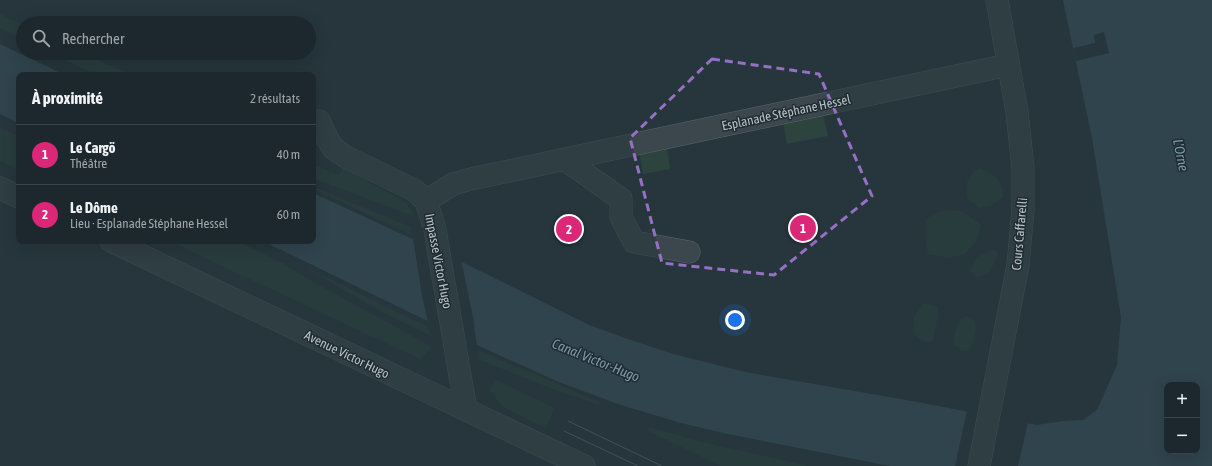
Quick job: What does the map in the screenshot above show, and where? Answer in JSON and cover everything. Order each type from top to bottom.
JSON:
[{"type":"street","name":"Cours Caffarelli","points":[[979,466],[1018,265],[1023,210],[1023,168],[1017,112],[997,0]]},
{"type":"street","name":"Esplanade Stéphane Hessel","points":[[426,201],[453,184],[1008,65]]},
{"type":"street","name":"Impasse Victor Hugo","points":[[319,121],[327,138],[334,148],[346,157],[414,190],[426,201],[435,229],[466,410]]},
{"type":"street","points":[[564,159],[621,199],[621,217],[634,242],[690,252]]},
{"type":"street","points":[[0,188],[16,196]]},
{"type":"street","name":"Avenue Victor Hugo","points":[[117,244],[584,466]]},
{"type":"highlighted area","points":[[712,59],[819,74],[872,196],[774,275],[662,263],[630,138]]},
{"type":"green space","points":[[0,14],[16,22],[16,36],[0,28]]},
{"type":"green space","points":[[66,60],[98,60],[124,72],[91,72]]},
{"type":"green space","points":[[823,114],[828,136],[787,144],[783,122]]},
{"type":"green space","points":[[0,128],[16,135],[16,169],[0,161]]},
{"type":"green space","points":[[667,146],[670,169],[643,174],[639,151]]},
{"type":"green space","points":[[316,165],[339,175],[343,167],[406,203],[413,216],[316,179]]},
{"type":"green space","points":[[979,168],[997,178],[1003,191],[1003,197],[991,206],[979,208],[967,198],[967,188],[969,177]]},
{"type":"green space","points":[[316,188],[411,227],[412,235],[316,190]]},
{"type":"green space","points":[[949,210],[962,211],[981,225],[977,241],[964,254],[949,258],[928,254],[925,236],[926,219],[936,213]]},
{"type":"green space","points":[[175,244],[243,244],[282,263],[308,279],[427,344],[430,349],[420,359]]},
{"type":"green space","points":[[993,250],[998,253],[991,269],[985,274],[976,277],[970,271],[977,257]]},
{"type":"green space","points":[[307,268],[428,327],[431,336],[382,312]]},
{"type":"green space","points":[[923,303],[938,306],[938,316],[932,342],[923,341],[915,335],[914,318]]},
{"type":"green space","points":[[966,316],[974,320],[976,331],[970,351],[962,351],[954,344],[955,333],[959,320]]},
{"type":"green space","points":[[477,350],[600,402],[599,405],[550,388],[478,359]]},
{"type":"green space","points":[[496,380],[555,408],[546,428],[502,406],[490,390]]},
{"type":"green space","points":[[649,427],[706,443],[809,466],[721,466],[648,431]]},
{"type":"water","points":[[1063,0],[1212,0],[1212,466],[890,466],[728,434],[681,423],[621,405],[559,382],[477,345],[269,244],[316,244],[316,194],[462,262],[589,325],[673,354],[745,372],[912,401],[1037,425],[1083,420],[1097,410],[1117,365],[1121,317],[1092,138]]},
{"type":"water","points":[[0,44],[16,52],[16,60],[34,60],[59,72],[16,72],[16,122],[0,114]]},
{"type":"pier","points":[[1104,32],[1109,53],[1076,61],[1073,48],[1095,43],[1094,35]]},
{"type":"pier","points":[[413,238],[461,259],[473,317],[477,347],[428,323],[422,296]]},
{"type":"pier","points":[[967,410],[1028,423],[1018,466],[955,466]]},
{"type":"tram line","points":[[568,421],[662,466]]},
{"type":"tram line","points":[[564,431],[638,466]]},
{"type":"place","name":"Le Cargö","points":[[803,228]]},
{"type":"place","name":"Le Dôme","points":[[569,229]]},
{"type":"water label","name":"L'Orne","points":[[1181,155]]},
{"type":"water label","name":"Canal Victor-Hugo","points":[[596,360]]}]
